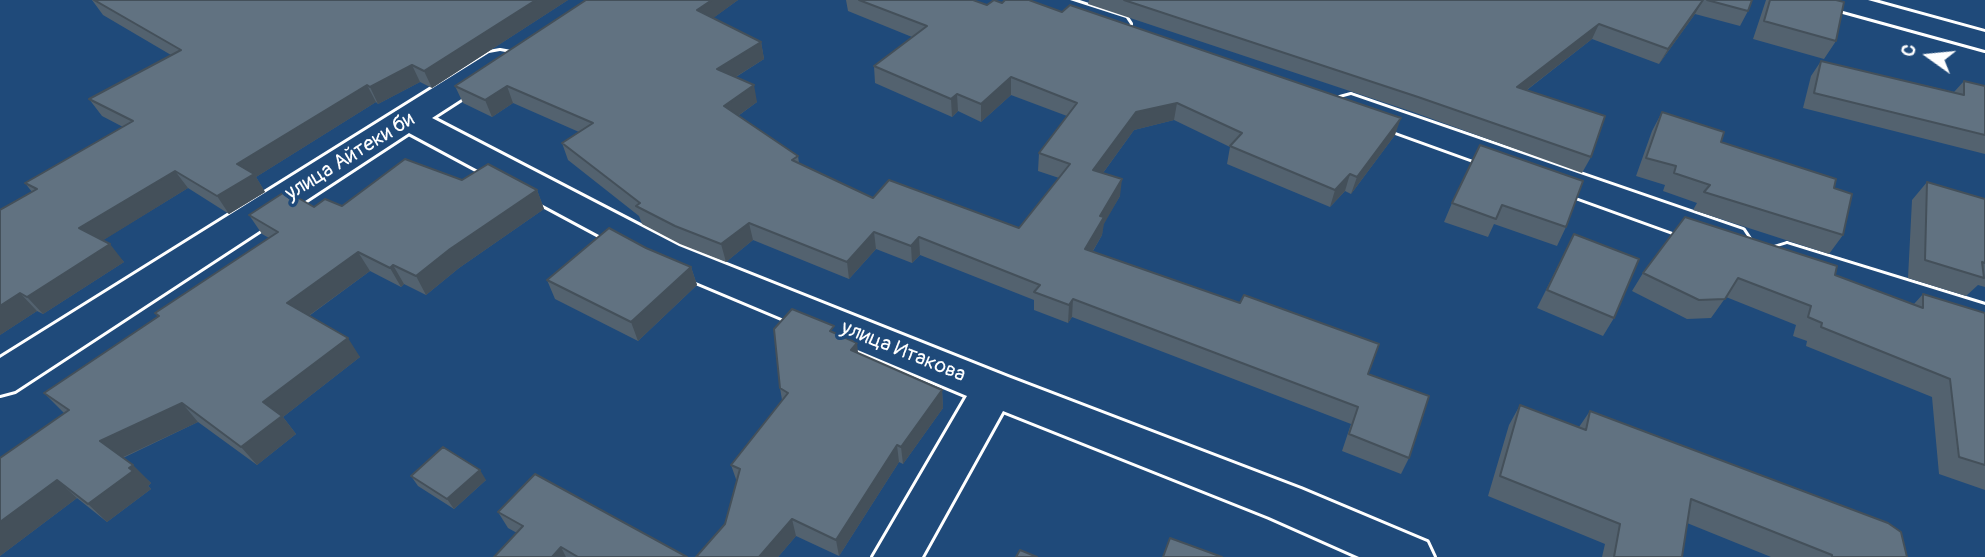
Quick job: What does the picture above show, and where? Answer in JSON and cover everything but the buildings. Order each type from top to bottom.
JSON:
[{"type":"street","points":[[1041,0],[1142,34]]},
{"type":"street","points":[[1835,0],[1985,41]]},
{"type":"street","name":"улица Айтеки би","points":[[0,379],[532,40]]},
{"type":"street","points":[[1326,96],[1714,234],[1985,320]]},
{"type":"street","name":"улица Итакова","points":[[410,120],[666,255],[993,389],[1286,503],[1410,557]]},
{"type":"street","points":[[897,557],[993,389]]}]
